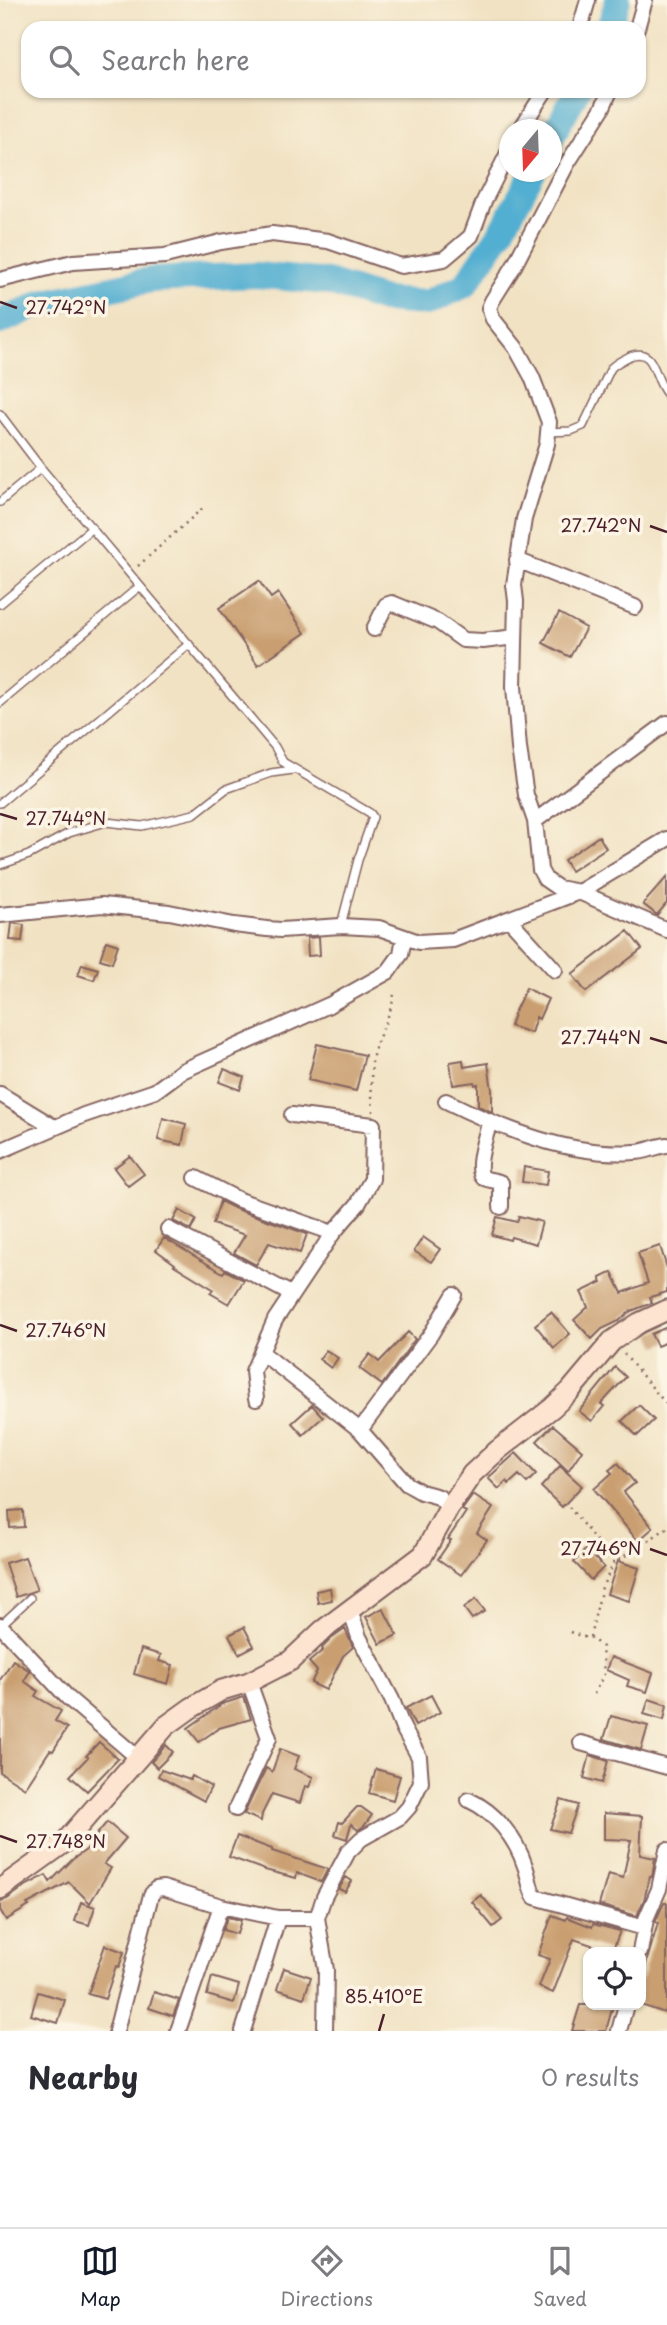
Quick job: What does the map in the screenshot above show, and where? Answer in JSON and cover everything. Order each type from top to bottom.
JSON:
[{"type":"main road","points":[[0,1889],[64,1843],[166,1727],[222,1690],[249,1682],[290,1661],[323,1630],[423,1555],[472,1474],[570,1391],[612,1341],[639,1322],[667,1310]]},
{"type":"street","points":[[582,21],[588,0]]},
{"type":"street","points":[[639,21],[645,0]]},
{"type":"street","points":[[527,119],[541,98]]},
{"type":"street","points":[[607,98],[567,163],[531,236],[489,308],[493,319],[516,348],[532,377],[547,412],[549,432],[524,519],[517,560],[514,585],[514,685],[519,748],[526,795],[535,821],[540,870],[545,878],[558,888],[579,892],[667,930]]},
{"type":"street","points":[[0,280],[73,262],[165,256],[221,242],[272,234],[328,241],[401,266],[444,259],[471,236],[499,170]]},
{"type":"street","points":[[517,560],[635,607]]},
{"type":"street","points":[[374,629],[386,605],[392,603],[438,622],[463,640],[483,641],[515,637]]},
{"type":"street","points":[[535,821],[667,723]]},
{"type":"street","points":[[0,915],[102,905],[169,912],[267,929],[341,926],[379,928],[419,942],[453,940],[579,892],[667,839]]},
{"type":"street","points":[[509,919],[555,970]]},
{"type":"street","points":[[0,1152],[84,1115],[155,1091],[183,1072],[329,1005],[388,972],[401,954],[404,937]]},
{"type":"street","points":[[0,1094],[54,1127]]},
{"type":"street","points":[[446,1101],[527,1137],[571,1147],[619,1153],[639,1152],[667,1145]]},
{"type":"street","points":[[256,1399],[253,1371],[275,1320],[333,1233],[358,1204],[372,1179],[373,1125],[292,1115]]},
{"type":"street","points":[[490,1121],[479,1165],[480,1173],[483,1178],[501,1183],[501,1207]]},
{"type":"street","points":[[197,1178],[239,1200],[333,1233]]},
{"type":"street","points":[[168,1229],[291,1294]]},
{"type":"street","points":[[360,1430],[431,1334],[454,1295]]},
{"type":"street","points":[[261,1352],[360,1430],[407,1484],[421,1492],[439,1497],[449,1508]]},
{"type":"street","points":[[325,2031],[326,1970],[317,1917],[328,1888],[348,1852],[368,1835],[400,1816],[409,1807],[421,1782],[419,1757],[403,1728],[393,1700],[359,1637],[350,1610]]},
{"type":"street","points":[[0,1625],[68,1698],[138,1758]]},
{"type":"street","points":[[236,1809],[270,1738],[249,1682]]},
{"type":"street","points":[[581,1743],[667,1767]]},
{"type":"street","points":[[469,1800],[486,1810],[514,1839],[535,1897],[644,1928]]},
{"type":"street","points":[[641,1947],[644,1928],[663,1890],[667,1850]]},
{"type":"street","points":[[116,2031],[151,1895],[156,1889],[163,1888],[221,1906],[278,1918],[317,1917]]},
{"type":"street","points":[[178,2031],[221,1906]]},
{"type":"street","points":[[243,2031],[278,1918]]},
{"type":"street","points":[[619,2031],[625,2010]]},
{"type":"lane","points":[[549,432],[571,431],[583,426],[611,368],[637,354],[647,355],[660,387],[667,394]]},
{"type":"lane","points":[[0,414],[41,468],[275,747],[283,762],[373,817],[358,860],[341,926]]},
{"type":"lane","points":[[0,502],[41,468]]},
{"type":"lane","points":[[0,604],[92,528]]},
{"type":"lane","points":[[0,703],[140,586]]},
{"type":"lane","points":[[0,803],[189,644]]},
{"type":"lane","points":[[0,865],[29,855],[69,833],[106,822],[142,826],[194,814],[226,789],[271,773],[293,770]]},
{"type":"lane","points":[[0,1625],[30,1598]]},
{"type":"path","points":[[130,573],[205,506]]},
{"type":"path","points":[[373,1125],[371,1068],[375,1048],[393,1005],[394,993]]},
{"type":"path","points":[[612,1341],[667,1405]]},
{"type":"path","points":[[569,1507],[614,1563]]},
{"type":"path","points":[[590,1637],[602,1587],[614,1563],[667,1528]]},
{"type":"path","points":[[570,1632],[590,1637],[602,1647],[604,1674],[593,1696]]},
{"type":"building","points":[[259,581],[271,598],[278,593],[305,633],[258,665],[219,608]]},
{"type":"building","points":[[559,613],[586,628],[570,657],[543,643]]},
{"type":"building","points":[[599,836],[606,848],[571,871],[564,860]]},
{"type":"building","points":[[667,877],[667,903],[657,915],[643,904]]},
{"type":"building","points":[[12,923],[24,925],[22,941],[10,940]]},
{"type":"building","points":[[628,931],[642,949],[586,992],[572,974]]},
{"type":"building","points":[[319,937],[320,955],[308,956],[307,938]]},
{"type":"building","points":[[106,941],[118,945],[112,963],[100,959]]},
{"type":"building","points":[[82,964],[98,969],[94,980],[78,975]]},
{"type":"building","points":[[526,988],[548,999],[539,1019],[536,1017],[531,1033],[510,1026]]},
{"type":"building","points":[[317,1044],[365,1055],[356,1091],[308,1080]]},
{"type":"building","points":[[463,1060],[464,1067],[488,1063],[492,1112],[478,1106],[478,1084],[475,1085],[474,1082],[453,1085],[450,1062]]},
{"type":"building","points":[[224,1069],[244,1077],[240,1090],[219,1082]]},
{"type":"building","points":[[163,1118],[186,1124],[182,1145],[158,1140]]},
{"type":"building","points":[[130,1156],[144,1174],[128,1186],[114,1168]]},
{"type":"building","points":[[524,1167],[548,1171],[546,1185],[522,1182]]},
{"type":"building","points":[[220,1201],[307,1234],[300,1253],[269,1243],[256,1265],[234,1253],[245,1235],[213,1224]]},
{"type":"building","points":[[179,1210],[196,1220],[191,1230],[173,1221]]},
{"type":"building","points":[[519,1216],[542,1222],[536,1244],[492,1235],[497,1217],[517,1222]]},
{"type":"building","points":[[423,1237],[440,1249],[431,1262],[414,1251]]},
{"type":"building","points":[[164,1238],[223,1273],[225,1270],[244,1280],[229,1304],[210,1293],[213,1289],[174,1265],[156,1250]]},
{"type":"building","points":[[660,1246],[667,1268],[667,1292],[650,1297],[652,1303],[631,1311],[619,1321],[602,1329],[592,1339],[574,1320],[588,1307],[581,1292],[602,1282],[600,1278],[612,1272],[622,1293],[648,1283],[638,1253]]},
{"type":"building","points":[[551,1312],[570,1334],[554,1348],[535,1325]]},
{"type":"building","points":[[667,1327],[667,1342],[657,1346],[651,1334]]},
{"type":"building","points":[[408,1332],[415,1339],[382,1385],[359,1368],[370,1354],[379,1362]]},
{"type":"building","points":[[326,1350],[338,1358],[331,1368],[319,1359]]},
{"type":"building","points":[[615,1367],[626,1377],[601,1404],[604,1406],[592,1421],[579,1411]]},
{"type":"building","points":[[312,1405],[323,1417],[303,1435],[292,1423]]},
{"type":"building","points":[[639,1405],[654,1420],[637,1436],[622,1421]]},
{"type":"building","points":[[553,1425],[582,1450],[568,1471],[537,1441]]},
{"type":"building","points":[[516,1453],[536,1474],[527,1483],[519,1475],[499,1489],[488,1478]]},
{"type":"building","points":[[618,1463],[635,1483],[624,1492],[653,1528],[638,1541],[594,1489],[612,1473],[609,1470]]},
{"type":"building","points":[[560,1466],[582,1486],[562,1507],[541,1487]]},
{"type":"building","points":[[473,1495],[493,1508],[477,1533],[487,1540],[461,1575],[438,1559],[466,1512],[462,1510]]},
{"type":"building","points":[[23,1510],[24,1527],[10,1528],[9,1511]]},
{"type":"building","points":[[586,1549],[604,1567],[591,1580],[574,1562]]},
{"type":"building","points":[[25,1557],[37,1590],[16,1597],[5,1563]]},
{"type":"building","points":[[618,1561],[639,1568],[629,1601],[607,1594]]},
{"type":"building","points":[[330,1588],[332,1600],[318,1603],[316,1591]]},
{"type":"building","points":[[476,1599],[485,1611],[472,1619],[464,1608]]},
{"type":"building","points":[[383,1608],[397,1635],[380,1644],[366,1617]]},
{"type":"building","points":[[244,1627],[254,1646],[239,1654],[229,1635]]},
{"type":"building","points":[[345,1629],[353,1647],[343,1656],[326,1690],[311,1683],[317,1671],[309,1662]]},
{"type":"building","points":[[141,1649],[161,1655],[159,1661],[173,1665],[168,1684],[134,1674]]},
{"type":"building","points":[[611,1657],[653,1673],[647,1692],[627,1686],[629,1680],[606,1670]]},
{"type":"building","points":[[13,1660],[30,1671],[24,1681],[38,1691],[35,1696],[61,1711],[55,1721],[67,1728],[25,1788],[0,1772],[0,1680]]},
{"type":"building","points":[[431,1695],[440,1712],[415,1726],[406,1708]]},
{"type":"building","points":[[244,1697],[251,1719],[219,1728],[199,1742],[188,1728],[222,1704]]},
{"type":"building","points":[[649,1699],[667,1705],[664,1720],[644,1714]]},
{"type":"building","points":[[611,1716],[648,1726],[641,1750],[604,1739]]},
{"type":"building","points":[[99,1742],[118,1759],[87,1791],[70,1776]]},
{"type":"building","points":[[166,1745],[173,1752],[157,1768],[151,1762]]},
{"type":"building","points":[[280,1749],[299,1756],[294,1769],[313,1777],[309,1787],[305,1786],[300,1803],[272,1794],[261,1821],[244,1814],[266,1768],[272,1772]]},
{"type":"building","points":[[590,1755],[608,1761],[602,1783],[584,1778]]},
{"type":"building","points":[[376,1769],[400,1776],[393,1800],[369,1793]]},
{"type":"building","points":[[161,1770],[190,1780],[192,1776],[211,1787],[204,1801],[158,1776]]},
{"type":"building","points":[[561,1800],[578,1805],[568,1833],[550,1829]]},
{"type":"building","points":[[357,1807],[372,1815],[364,1826],[358,1830],[351,1824],[347,1839],[335,1835],[339,1822],[342,1823]]},
{"type":"building","points":[[604,1813],[642,1816],[640,1855],[655,1858],[652,1877],[650,1876],[637,1916],[599,1905],[608,1874],[623,1878],[631,1840],[604,1839]]},
{"type":"building","points":[[107,1822],[126,1838],[104,1864],[111,1868],[90,1903],[69,1882],[27,1904],[29,1906],[6,1920],[0,1910],[0,1901],[46,1875],[50,1882],[73,1859],[96,1843],[92,1840]]},
{"type":"building","points":[[237,1836],[272,1851],[328,1869],[321,1882],[297,1873],[296,1878],[265,1870],[229,1857]]},
{"type":"building","points":[[346,1877],[352,1881],[345,1892],[339,1889]]},
{"type":"building","points":[[481,1895],[502,1920],[493,1927],[472,1902]]},
{"type":"building","points":[[81,1902],[95,1907],[89,1925],[75,1921]]},
{"type":"building","points":[[664,1903],[667,1903],[665,2013],[646,2007],[646,1964],[658,1923],[655,1922]]},
{"type":"building","points":[[552,1915],[566,1920],[567,1917],[592,1927],[593,1924],[620,1931],[614,1947],[597,1947],[574,1939],[553,1993],[539,1987],[550,1959],[538,1955]]},
{"type":"building","points":[[227,1917],[241,1920],[237,1934],[223,1930]]},
{"type":"building","points":[[105,1945],[124,1952],[119,1967],[116,1966],[105,1999],[88,1994]]},
{"type":"building","points":[[284,1968],[311,1977],[304,1998],[277,1989]]},
{"type":"building","points":[[212,1977],[239,1985],[234,2003],[207,1995]]},
{"type":"building","points":[[38,1992],[65,2000],[58,2023],[31,2015]]},
{"type":"building","points":[[154,1992],[179,2000],[173,2016],[149,2008]]},
{"type":"building","points":[[580,2005],[583,2005],[583,2010],[612,2010],[606,2031],[572,2031]]},
{"type":"waterway","points":[[611,21],[618,0]]},
{"type":"waterway","points":[[561,119],[573,98]]},
{"type":"waterway","points":[[0,322],[42,303],[150,280],[256,275],[327,282],[384,300],[427,303],[465,285],[501,232],[528,182]]}]
